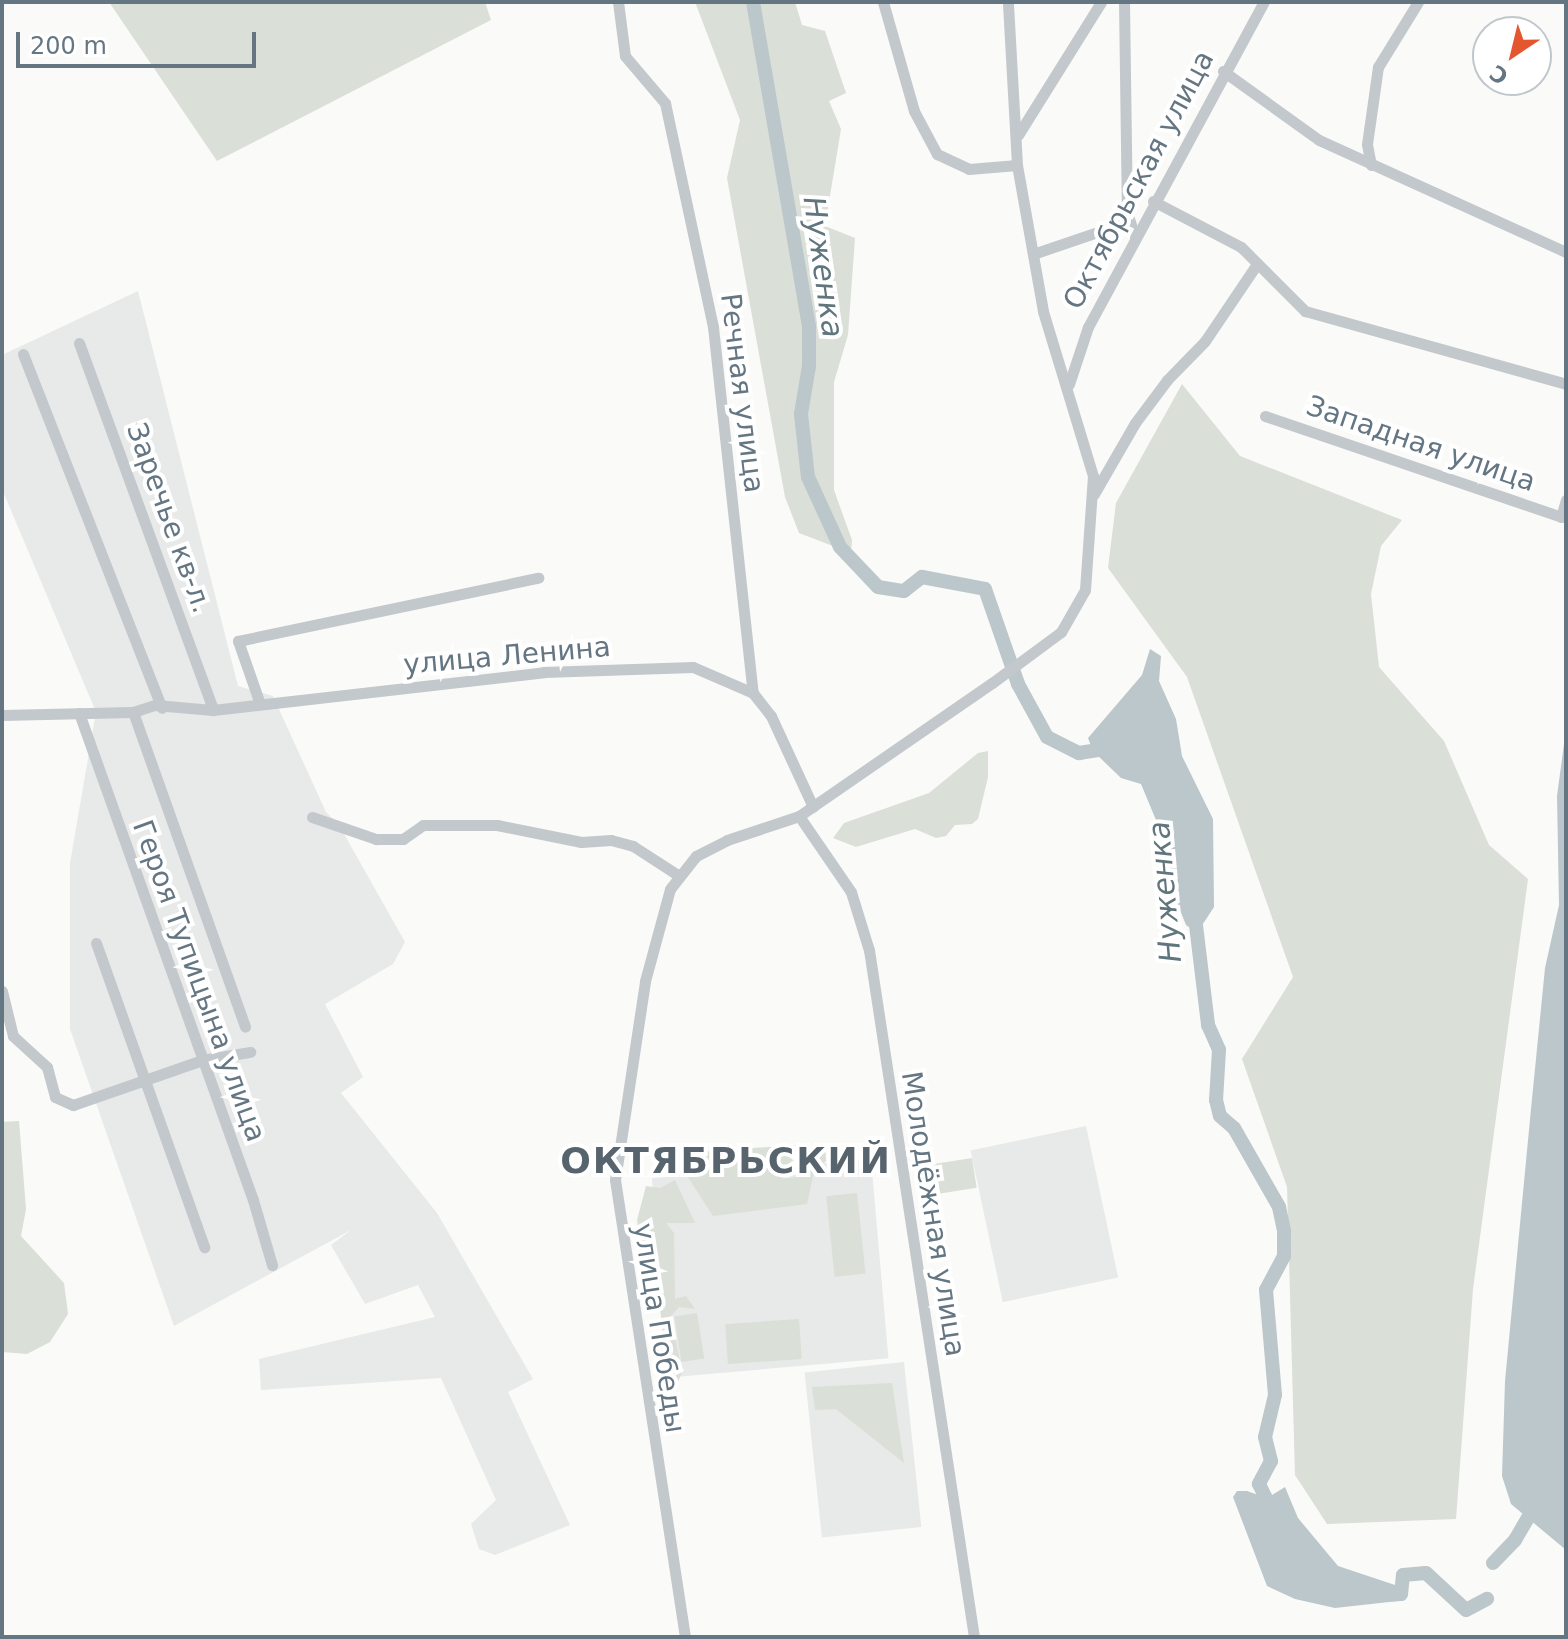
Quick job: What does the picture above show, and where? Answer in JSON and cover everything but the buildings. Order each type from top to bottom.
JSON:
[{"type":"street","name":"Речная улица","points":[[618,2],[625,56],[665,103],[713,327],[753,693]]},
{"type":"street","points":[[883,2],[914,111],[937,154],[969,169],[1017,165]]},
{"type":"street","points":[[312,817],[376,839],[403,839],[423,825],[497,825],[581,842],[611,840],[633,846],[678,875],[711,846],[799,816],[1061,632],[1080,606],[1094,494],[1069,385],[1043,311],[1017,165],[1008,2]]},
{"type":"street","points":[[1017,135],[1101,2]]},
{"type":"street","points":[[1124,2],[1130,221],[1135,236]]},
{"type":"street","name":"Октябрьская улица","points":[[1069,385],[1088,327],[1223,71],[1264,2]]},
{"type":"street","points":[[1371,165],[1367,144],[1378,67],[1418,2]]},
{"type":"street","points":[[1223,71],[1319,140],[1566,252]]},
{"type":"street","points":[[1153,201],[1241,247],[1305,311],[1566,384]]},
{"type":"street","points":[[1033,254],[1130,221]]},
{"type":"street","points":[[1094,494],[1135,423],[1167,380],[1205,341],[1257,264]]},
{"type":"street","name":"Заречье кв-л.","points":[[79,343],[213,710]]},
{"type":"street","points":[[23,354],[162,708]]},
{"type":"street","name":"Западная улица","points":[[1265,416],[1561,517],[1566,500]]},
{"type":"street","name":"улица Ленина","points":[[260,704],[238,641],[538,578]]},
{"type":"street","name":"улица Ленина","points":[[2,715],[133,712],[149,705],[213,710],[544,672],[693,667],[753,693]]},
{"type":"street","points":[[753,693],[771,716],[813,807]]},
{"type":"street","name":"Героя Тупицына улица","points":[[133,712],[245,1027]]},
{"type":"street","name":"Героя Тупицына улица","points":[[79,713],[272,1265]]},
{"type":"street","name":"Молодёжная улица","points":[[799,816],[851,892],[869,950],[974,1637]]},
{"type":"street","name":"улица Победы","points":[[678,875],[645,981],[615,1180],[685,1637]]},
{"type":"street","points":[[96,943],[204,1247]]},
{"type":"street","points":[[2,991],[7,1033],[47,1067],[55,1097],[73,1105],[202,1060],[250,1052]]},
{"type":"shaded area","points":[[109,2],[485,2],[491,20],[217,161]]},
{"type":"shaded area","points":[[695,2],[795,2],[802,25],[825,31],[846,93],[829,101],[841,129],[825,226],[855,238],[848,335],[834,382],[834,490],[852,540],[851,553],[799,533],[785,497],[727,178],[740,120]]},
{"type":"shaded area","points":[[138,291],[238,686],[273,696],[326,812],[339,825],[405,942],[393,964],[325,1004],[363,1077],[341,1093],[437,1213],[533,1379],[508,1392],[570,1525],[495,1555],[479,1549],[471,1524],[496,1500],[441,1378],[261,1390],[259,1359],[435,1317],[418,1285],[365,1304],[331,1245],[351,1230],[174,1326],[70,1029],[70,863],[96,712],[2,489],[2,355]]},
{"type":"shaded area","points":[[1182,384],[1240,456],[1402,520],[1381,546],[1371,594],[1379,667],[1444,741],[1489,845],[1528,879],[1473,1289],[1456,1519],[1327,1524],[1295,1475],[1287,1187],[1242,1059],[1293,977],[1187,677],[1108,568],[1116,503]]},
{"type":"shaded area","points":[[1150,649],[1161,656],[1159,681],[1176,719],[1182,756],[1213,819],[1214,907],[1197,933],[1186,925],[1176,900],[1166,844],[1141,784],[1121,778],[1093,751],[1088,738],[1142,675]]},
{"type":"shaded area","points":[[1566,729],[1566,1550],[1511,1504],[1502,1476],[1505,1381],[1545,968],[1559,905],[1557,796]]},
{"type":"shaded area","points":[[988,751],[988,777],[978,819],[972,824],[955,825],[946,836],[936,838],[915,829],[856,847],[833,838],[844,823],[929,793],[978,753]]},
{"type":"shaded area","points":[[19,1121],[26,1209],[21,1236],[64,1283],[68,1314],[50,1342],[27,1354],[2,1352],[2,1122]]},
{"type":"shaded area","points":[[1086,1126],[1118,1278],[1003,1302],[971,1151]]},
{"type":"shaded area","points":[[798,1145],[805,1149],[783,1178],[793,1178],[825,1146],[826,1161],[813,1176],[807,1204],[713,1216],[684,1171],[683,1153]]},
{"type":"shaded area","points":[[972,1158],[977,1188],[921,1196],[917,1167]]},
{"type":"shaded area","points":[[871,1159],[888,1358],[669,1377],[652,1178]]},
{"type":"shaded area","points":[[675,1180],[695,1223],[666,1223],[674,1233],[675,1299],[686,1296],[695,1309],[679,1307],[671,1316],[682,1372],[678,1382],[667,1372],[657,1280],[644,1266],[637,1220],[646,1186],[660,1188]]},
{"type":"shaded area","points":[[857,1193],[865,1274],[835,1277],[826,1196]]},
{"type":"shaded area","points":[[697,1313],[704,1358],[681,1362],[674,1317]]},
{"type":"shaded area","points":[[799,1319],[802,1359],[728,1364],[725,1324]]},
{"type":"shaded area","points":[[904,1362],[921,1527],[822,1538],[805,1372]]},
{"type":"shaded area","points":[[892,1383],[904,1463],[836,1409],[815,1410],[812,1387]]},
{"type":"shaded area","points":[[1285,1487],[1298,1518],[1338,1566],[1395,1585],[1401,1594],[1398,1601],[1335,1608],[1295,1599],[1267,1586],[1233,1497],[1237,1491],[1247,1491],[1267,1498]]},
{"type":"waterway","name":"Нуженка","points":[[753,2],[809,327],[809,366],[801,414],[808,477],[840,547],[878,587],[904,591],[922,577],[985,589],[1018,684],[1047,737],[1079,753],[1112,748]]},
{"type":"waterway","name":"Нуженка","points":[[1195,917],[1208,1025],[1219,1050],[1216,1100],[1220,1116],[1234,1128],[1279,1207],[1284,1231],[1284,1256],[1266,1290],[1275,1395],[1265,1437],[1271,1461],[1259,1484],[1273,1513]]},
{"type":"waterway","name":"Нуженка","points":[[1493,1563],[1515,1540],[1536,1504]]},
{"type":"waterway","name":"Нуженка","points":[[1382,1595],[1401,1594],[1403,1575],[1426,1573],[1466,1610],[1487,1599]]},
{"type":"district","name":"ОКТЯБРЬСКИЙ","points":[[726,1161]]}]
